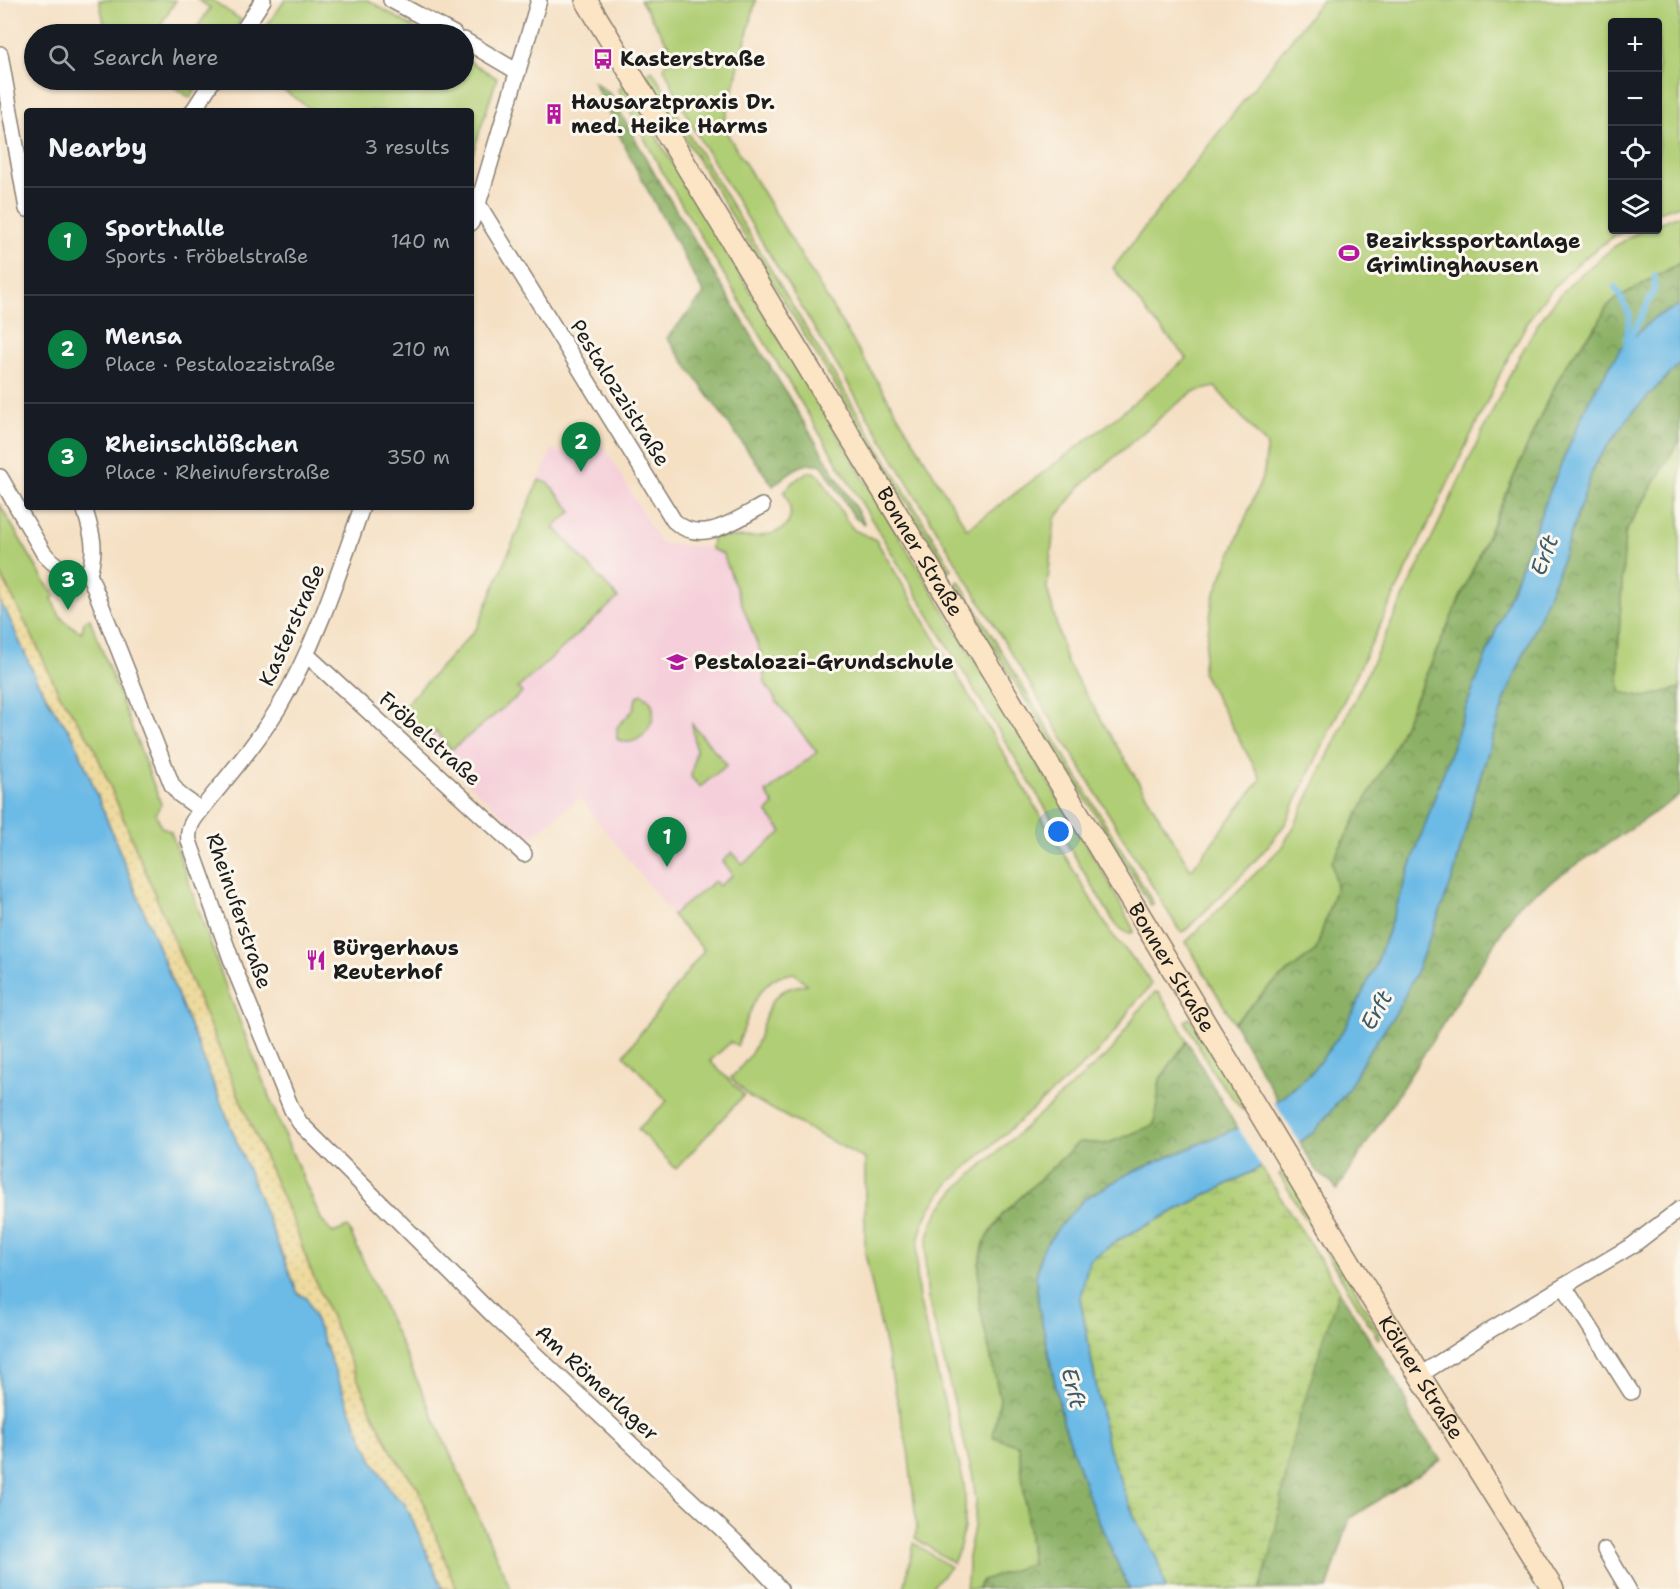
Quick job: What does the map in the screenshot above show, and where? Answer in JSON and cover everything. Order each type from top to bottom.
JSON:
[{"type":"main road","name":"Bonner Straße","points":[[586,0],[1292,1165]]},
{"type":"main road","name":"Kölner Straße","points":[[1292,1165],[1553,1589]]},
{"type":"street","points":[[247,24],[263,0]]},
{"type":"street","points":[[392,0],[436,24]]},
{"type":"street","points":[[474,215],[539,0]]},
{"type":"street","points":[[474,46],[518,72]]},
{"type":"street","points":[[0,54],[24,192]]},
{"type":"street","points":[[195,108],[207,90]]},
{"type":"street","name":"Pestalozzistraße","points":[[478,204],[674,521],[681,528],[690,531],[711,531],[762,506]]},
{"type":"street","points":[[0,477],[51,562],[62,569],[89,574],[94,548],[93,536],[85,510]]},
{"type":"street","name":"Kasterstraße","points":[[201,810],[262,732],[279,707],[307,655],[328,604],[361,510]]},
{"type":"street","name":"Rheinuferstraße","points":[[89,574],[172,785],[180,795],[201,810],[190,826],[189,841],[232,961],[294,1115],[304,1128],[384,1208]]},
{"type":"street","name":"Fröbelstraße","points":[[307,655],[524,854]]},
{"type":"street","name":"Am Römerlager","points":[[384,1208],[498,1320],[740,1546],[780,1589]]},
{"type":"street","points":[[1420,1375],[1633,1245],[1680,1209]]},
{"type":"street","points":[[1563,1286],[1631,1392]]},
{"type":"street","points":[[1605,1550],[1628,1589]]},
{"type":"shaded area","name":"Pestalozzi-Grundschule","points":[[596,432],[660,543],[705,547],[723,553],[927,696],[704,950],[672,915],[580,798],[529,839],[395,716],[477,628],[552,449],[561,453]]},
{"type":"green space","points":[[99,0],[176,0],[161,24],[104,24]]},
{"type":"green space","points":[[198,0],[212,0],[241,20],[238,24],[200,24],[210,8]]},
{"type":"green space","points":[[285,0],[368,0],[408,24],[268,24]]},
{"type":"green space","points":[[640,0],[756,0],[723,127],[967,529],[1107,425],[1187,358],[1149,315],[1113,268],[1322,0],[1680,0],[1680,205],[1662,211],[1662,18],[1608,18],[1608,234],[1618,234],[1559,281],[1529,320],[1504,366],[1285,824],[1225,892],[1186,930],[1181,932],[693,128],[664,68],[670,47]],"holes":[[[1215,387],[1267,446],[1264,473],[1213,598],[1202,672],[1261,779],[1191,870],[1066,661],[1047,588],[1055,519],[1081,486],[1193,392]]]},
{"type":"green space","points":[[474,64],[497,78],[474,149],[474,108],[310,108],[284,90],[474,90]]},
{"type":"green space","points":[[652,70],[952,569],[948,571],[646,74]]},
{"type":"green space","points":[[593,81],[610,94],[661,185],[865,524],[855,518],[822,465],[802,466],[773,486],[667,338],[704,294],[633,163]]},
{"type":"green space","points":[[625,85],[1108,880],[1134,931],[1132,933],[1122,930],[1114,922],[664,175],[618,89]]},
{"type":"green space","points":[[178,90],[195,90],[190,98]]},
{"type":"green space","points":[[1680,215],[1680,263],[1615,299],[1567,363],[1547,401],[1391,754],[1332,862],[1336,887],[1316,950],[1270,986],[1234,1023],[1186,942],[1281,848],[1294,827],[1512,370],[1537,325],[1573,281],[1615,246],[1635,234],[1662,234],[1662,222]]},
{"type":"green space","points":[[1680,263],[1680,305],[1655,317],[1588,402],[1552,486],[1467,705],[1376,965],[1346,1027],[1311,1073],[1278,1101],[1234,1023],[1270,986],[1316,950],[1336,887],[1332,862],[1391,754],[1547,402],[1567,363],[1615,299]]},
{"type":"green space","points":[[1680,363],[1680,439],[1625,533],[1618,652],[1620,692],[1645,697],[1680,688],[1680,795],[1520,903],[1337,1190],[1331,1182],[1318,1173],[1299,1142],[1313,1133],[1347,1091],[1367,1054],[1396,1013],[1417,970],[1453,878],[1474,797],[1505,699],[1557,574],[1595,463],[1633,412]]},
{"type":"green space","points":[[1680,439],[1680,688],[1645,697],[1619,692],[1618,652],[1625,533]]},
{"type":"green space","points":[[807,472],[814,472],[820,476],[854,530],[876,540],[1111,933],[1145,973],[1151,985],[1096,1054],[951,1181],[939,1195],[924,1222],[917,1250],[919,1299],[965,1494],[963,1534],[953,1563],[915,1538],[917,1527],[908,1450],[865,1253],[865,1159],[751,1098],[731,1078],[752,1052],[767,1012],[776,997],[783,991],[807,984],[794,973],[779,976],[770,981],[752,1006],[737,1046],[731,1042],[710,1061],[744,1095],[676,1169],[638,1129],[667,1101],[624,1055],[704,950],[672,915],[715,881],[719,886],[733,875],[723,861],[732,852],[743,864],[782,832],[767,812],[774,805],[766,793],[817,752],[779,705],[765,683],[761,654],[723,554],[711,549],[712,537],[756,536],[782,529],[789,521],[790,509],[784,492]]},
{"type":"green space","points":[[539,480],[548,483],[572,511],[554,527],[618,598],[518,688],[522,693],[451,750],[436,731],[424,742],[395,716],[477,628]]},
{"type":"green space","points":[[0,505],[55,596],[52,598],[62,619],[82,632],[84,621],[90,619],[161,804],[156,813],[161,827],[171,832],[223,979],[285,1137],[322,1221],[333,1233],[348,1227],[511,1589],[457,1589],[418,1488],[394,1456],[371,1410],[92,743],[58,692],[0,573]]},
{"type":"green space","points":[[959,581],[1154,904],[1151,906],[955,584]]},
{"type":"green space","points":[[641,694],[649,700],[653,708],[653,718],[649,727],[635,740],[626,742],[617,739],[617,727],[634,709],[636,698]]},
{"type":"green space","points":[[692,724],[727,765],[700,787],[691,777],[696,750]]},
{"type":"green space","points":[[1155,992],[1159,993],[1187,1041],[1160,1079],[1154,1125],[1106,1144],[1079,1142],[1002,1215],[985,1241],[979,1264],[979,1303],[1000,1399],[994,1436],[1019,1445],[1032,1565],[982,1580],[977,1589],[966,1589],[976,1501],[973,1477],[928,1298],[927,1245],[932,1224],[944,1203],[958,1187],[1112,1050],[1136,1014]]},
{"type":"green space","points":[[1190,1018],[1246,1107],[1242,1110],[1214,1074],[1185,1021]]},
{"type":"green space","points":[[1187,1041],[1237,1128],[1126,1175],[1084,1199],[1036,1277],[1039,1308],[1063,1421],[1092,1506],[1129,1589],[977,1589],[982,1580],[1032,1564],[1019,1446],[993,1437],[1000,1399],[979,1303],[979,1264],[985,1241],[1002,1215],[1079,1142],[1106,1144],[1154,1125],[1160,1079]]},
{"type":"green space","points":[[1261,1167],[1404,1394],[1415,1424],[1441,1460],[1350,1518],[1327,1589],[1166,1589],[1157,1559],[1134,1516]]},
{"type":"green space","points":[[1261,1167],[1339,1289],[1293,1438],[1271,1553],[1259,1589],[1166,1589],[1157,1559],[1134,1516],[1108,1448],[1080,1298],[1089,1261],[1120,1239]]},
{"type":"green space","points":[[1285,1171],[1355,1289],[1381,1337],[1378,1339],[1279,1174]]},
{"type":"green space","points":[[914,1543],[950,1567],[930,1589],[904,1589]]},
{"type":"sand","points":[[0,573],[58,692],[92,743],[296,1229],[308,1264],[371,1410],[394,1456],[418,1488],[457,1589],[443,1589],[405,1504],[393,1494],[373,1461],[347,1402],[307,1298],[298,1294],[74,738],[37,681],[6,611],[0,603]]},
{"type":"water","name":"Erft","points":[[1680,305],[1680,363],[1633,412],[1595,463],[1557,574],[1505,699],[1474,797],[1453,878],[1417,970],[1396,1013],[1367,1054],[1347,1091],[1313,1133],[1261,1167],[1120,1239],[1089,1261],[1080,1298],[1108,1448],[1134,1516],[1157,1559],[1166,1589],[1129,1589],[1092,1506],[1063,1421],[1039,1308],[1036,1277],[1042,1250],[1084,1199],[1126,1175],[1237,1128],[1285,1096],[1311,1073],[1346,1027],[1376,965],[1467,705],[1552,486],[1588,402],[1620,349],[1655,317]]},
{"type":"water","points":[[0,603],[6,611],[37,681],[74,738],[298,1294],[307,1298],[347,1402],[373,1461],[393,1494],[405,1504],[443,1589],[0,1589]]},
{"type":"pier","points":[[1273,1100],[1301,1145],[1263,1170],[1236,1125]]},
{"type":"waterway","points":[[1624,350],[1654,291],[1655,276]]},
{"type":"waterway","points":[[1615,287],[1630,315],[1626,340]]},
{"type":"place","name":"Kasterstraße","points":[[603,59]]},
{"type":"place","name":"Hausarztpraxis Dr. med. Heike Harms","points":[[554,114]]},
{"type":"place","name":"Bezirkssportanlage Grimlinghausen","points":[[1349,253]]},
{"type":"place","name":"Mensa","points":[[581,472]]},
{"type":"place","name":"Rheinschlößchen","points":[[68,610]]},
{"type":"place","name":"Pestalozzi-Grundschule","points":[[677,662]]},
{"type":"place","name":"Sporthalle","points":[[667,867]]},
{"type":"place","name":"Bürgerhaus Reuterhof","points":[[316,960]]}]
